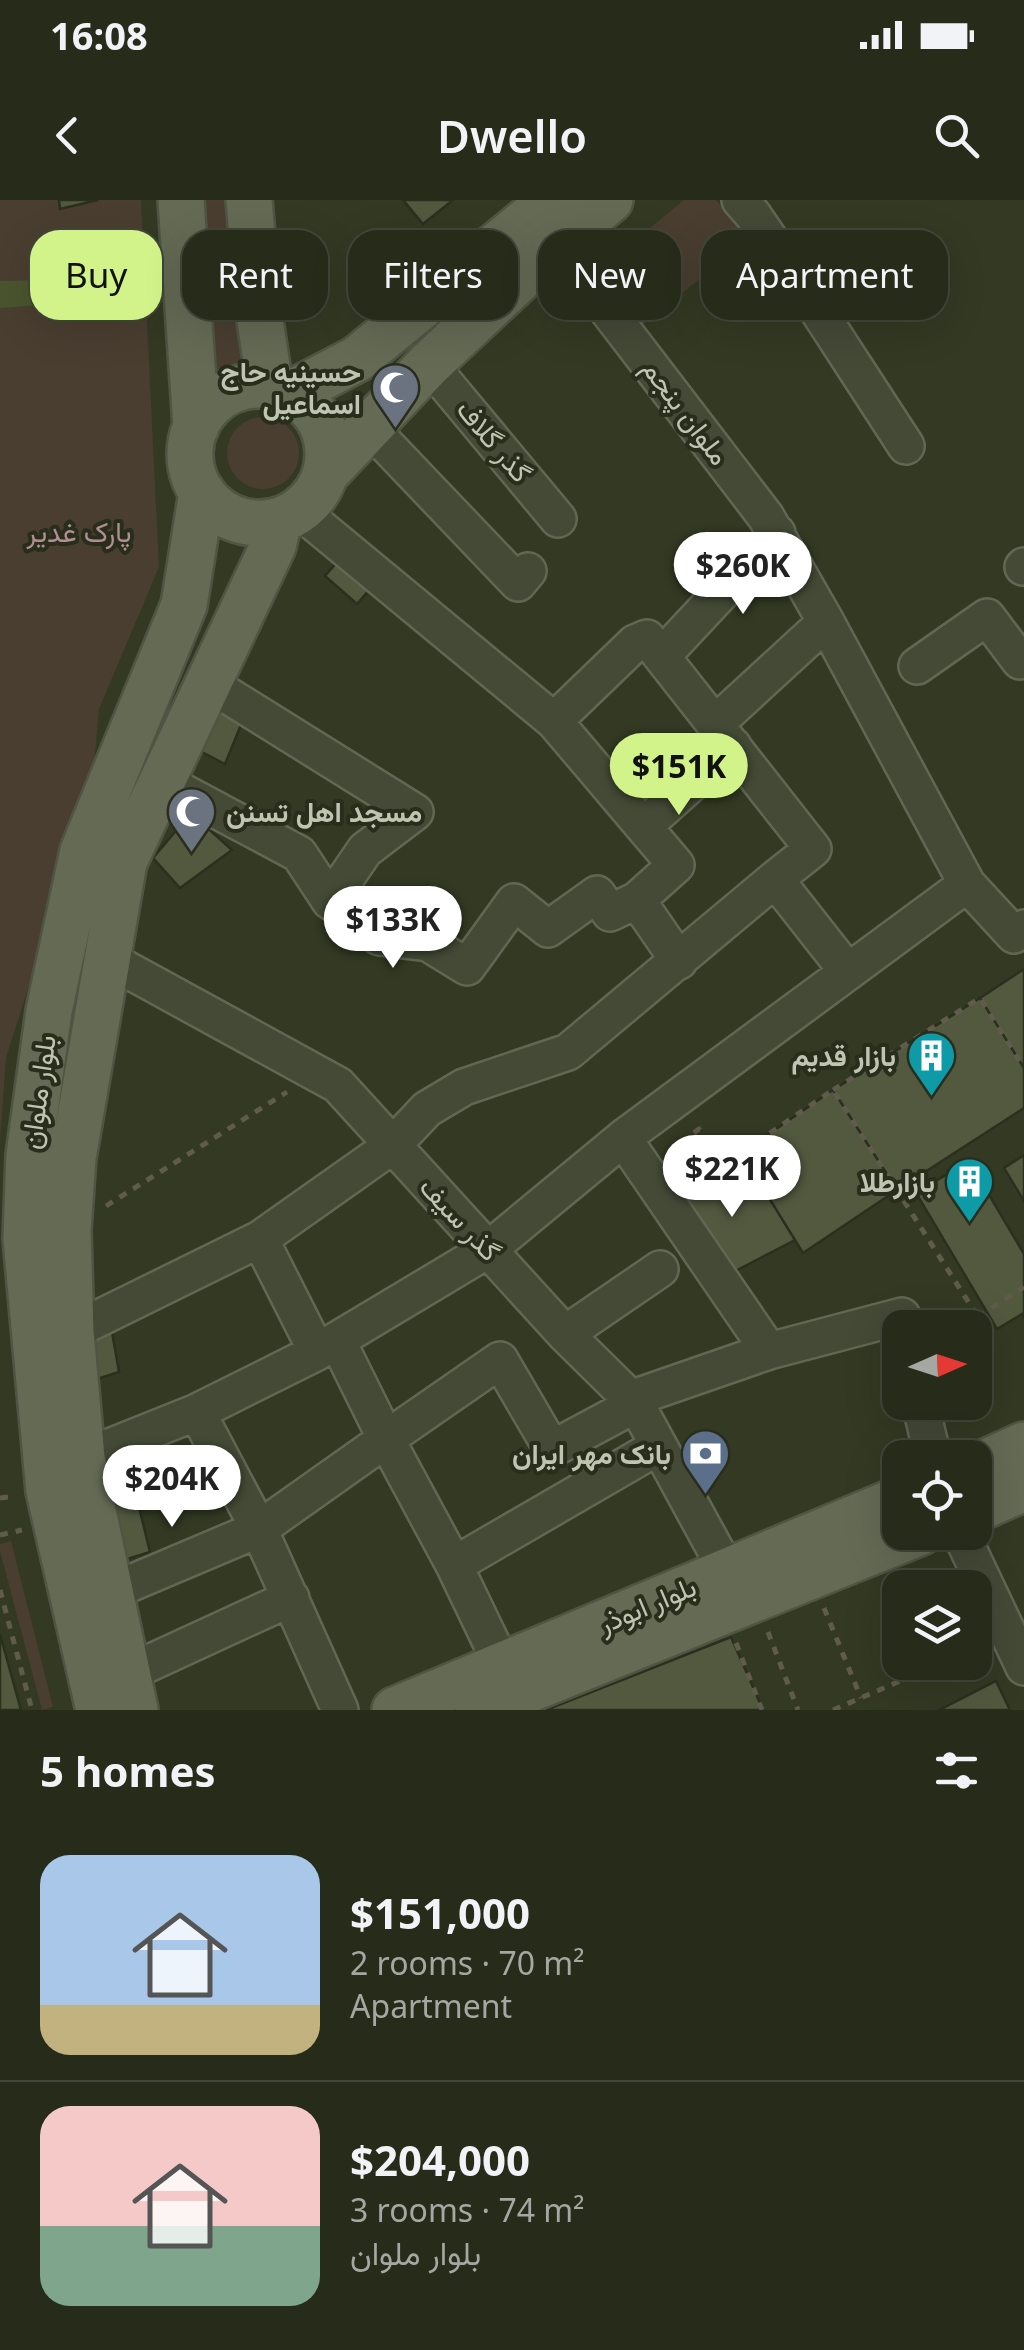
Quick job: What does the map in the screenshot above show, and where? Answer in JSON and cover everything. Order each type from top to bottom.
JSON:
[{"type":"main road","points":[[180,200],[196,427],[192,471],[202,492],[216,508],[235,519],[257,524],[289,516],[316,494],[326,473],[555,222]]},
{"type":"main road","points":[[248,200],[259,314],[281,389],[316,414],[328,442],[326,473]]},
{"type":"main road","points":[[196,427],[208,408],[226,394],[247,386],[281,389],[357,359],[555,222],[610,200]]},
{"type":"main road","name":"بلوار ملوان","points":[[99,1710],[48,1491],[26,1239],[29,1155],[49,1011],[83,851],[184,605],[202,492]]},
{"type":"main road","name":"بلوار ملوان","points":[[131,1692],[82,1458],[71,1332],[68,1230],[73,1158],[124,862],[289,516]]},
{"type":"main road","points":[[992,1459],[1024,1445]]},
{"type":"main road","points":[[992,1502],[1024,1488]]},
{"type":"main road","name":"بلوار ابوذر","points":[[394,1710],[882,1506]]},
{"type":"main road","name":"بلوار ابوذر","points":[[478,1710],[882,1548]]},
{"type":"street","points":[[754,205],[906,446]]},
{"type":"street","name":"ملوان پنجم","points":[[555,222],[776,533],[967,884],[1014,935],[1024,928]]},
{"type":"street","name":"گذر گلاف","points":[[429,364],[558,519]]},
{"type":"street","points":[[371,428],[518,583],[528,571]]},
{"type":"street","points":[[162,781],[299,854],[330,901],[379,937],[428,943],[467,967],[514,902],[548,929],[597,894],[610,913],[637,900],[676,864],[554,722],[289,516]]},
{"type":"street","points":[[662,656],[776,533]]},
{"type":"street","points":[[917,666],[987,616],[1020,662],[1024,660]]},
{"type":"street","points":[[644,826],[826,622]]},
{"type":"street","points":[[71,1332],[260,1239],[393,1145],[427,1108],[464,1087],[568,1052],[813,848],[646,638],[634,643],[554,722]]},
{"type":"street","points":[[208,682],[415,812],[365,850],[330,901]]},
{"type":"street","points":[[775,878],[848,972]]},
{"type":"street","points":[[82,1458],[197,1412],[327,1346],[488,1250],[623,1138],[967,884]]},
{"type":"street","points":[[637,900],[679,961]]},
{"type":"street","name":"گذر سیف","points":[[106,958],[338,1085],[564,1334],[636,1404],[727,1571]]},
{"type":"street","points":[[623,1138],[769,1351]]},
{"type":"street","points":[[260,1239],[386,1440],[502,1665]]},
{"type":"street","points":[[564,1334],[660,1269]]},
{"type":"street","points":[[110,1592],[259,1529],[500,1360],[552,1449],[636,1404],[639,1396],[769,1351],[882,1321]]},
{"type":"street","points":[[197,1412],[259,1529],[340,1710]]},
{"type":"street","points":[[454,1566],[659,1446]]},
{"type":"street","points":[[969,1550],[1024,1667]]},
{"type":"street","points":[[131,1692],[291,1598]]},
{"type":"path","points":[[644,1169],[700,1129],[715,1152],[736,1142],[751,1146],[980,998],[1024,1068]]},
{"type":"path","points":[[68,1230],[320,1072]]},
{"type":"path","points":[[833,1090],[973,1310]]},
{"type":"path","points":[[990,1310],[1024,1287]]},
{"type":"path","points":[[0,1590],[32,1710]]},
{"type":"path","points":[[824,1607],[861,1698]]},
{"type":"path","points":[[768,1632],[798,1710]]},
{"type":"path","points":[[736,1642],[762,1710]]},
{"type":"path","points":[[833,1710],[902,1680]]},
{"type":"green space","name":"پارک غدیر","points":[[0,200],[141,200],[142,230],[30,230],[30,320],[147,320],[159,567],[99,709],[92,786],[6,1058],[0,1141]]},
{"type":"green space","points":[[196,200],[244,200],[246,230],[198,230]]},
{"type":"green space","points":[[684,200],[716,200],[740,230],[701,230],[701,278],[681,294],[681,230],[647,230]]},
{"type":"green space","points":[[204,320],[251,320],[254,368],[237,379],[221,376],[207,356]]},
{"type":"green space","points":[[263,417],[288,428],[299,453],[288,478],[263,489],[238,478],[227,453],[238,428]]},
{"type":"green space","points":[[11,1541],[53,1707],[42,1710],[0,1551],[0,1544]]},
{"type":"shaded area","points":[[30,280],[30,306],[0,308],[0,281]]},
{"type":"building","points":[[59,200],[98,200],[60,209]]},
{"type":"building","points":[[403,200],[453,200],[423,224]]},
{"type":"building","points":[[338,561],[370,589],[357,604],[325,576]]},
{"type":"building","points":[[220,706],[243,720],[225,764],[200,751]]},
{"type":"building","name":"مسجد اهل تسنن","points":[[191,813],[232,850],[180,888],[153,858]]},
{"type":"building","points":[[1024,969],[1024,1068],[980,998]]},
{"type":"building","name":"بازار قدیم","points":[[980,998],[1024,1068],[1024,1108],[897,1190],[833,1090]]},
{"type":"building","points":[[833,1090],[897,1190],[803,1253],[745,1159],[751,1146]]},
{"type":"building","points":[[1024,1155],[1024,1201],[1004,1168]]},
{"type":"building","points":[[745,1159],[795,1240],[720,1279],[669,1206]]},
{"type":"building","name":"بازارطلا","points":[[969,1161],[1024,1254],[1024,1317],[1022,1314],[997,1329],[992,1310],[986,1310],[916,1193]]},
{"type":"building","points":[[111,1326],[119,1372],[94,1380],[91,1333]]},
{"type":"building","points":[[138,1503],[150,1552],[121,1561],[115,1537],[115,1505]]},
{"type":"building","points":[[0,1634],[21,1710],[0,1710]]},
{"type":"building","points":[[731,1637],[763,1710],[546,1710]]},
{"type":"building","points":[[996,1681],[1010,1710],[939,1710]]},
{"type":"place","name":"حسینیه حاج اسماعیل","points":[[396,430]]},
{"type":"place","name":"مسجد اهل تسنن","points":[[191,854]]},
{"type":"place","name":"بازار قدیم","points":[[931,1098]]},
{"type":"place","name":"بازارطلا","points":[[970,1224]]},
{"type":"place","name":"بانک مهر ایران","points":[[706,1496]]}]
